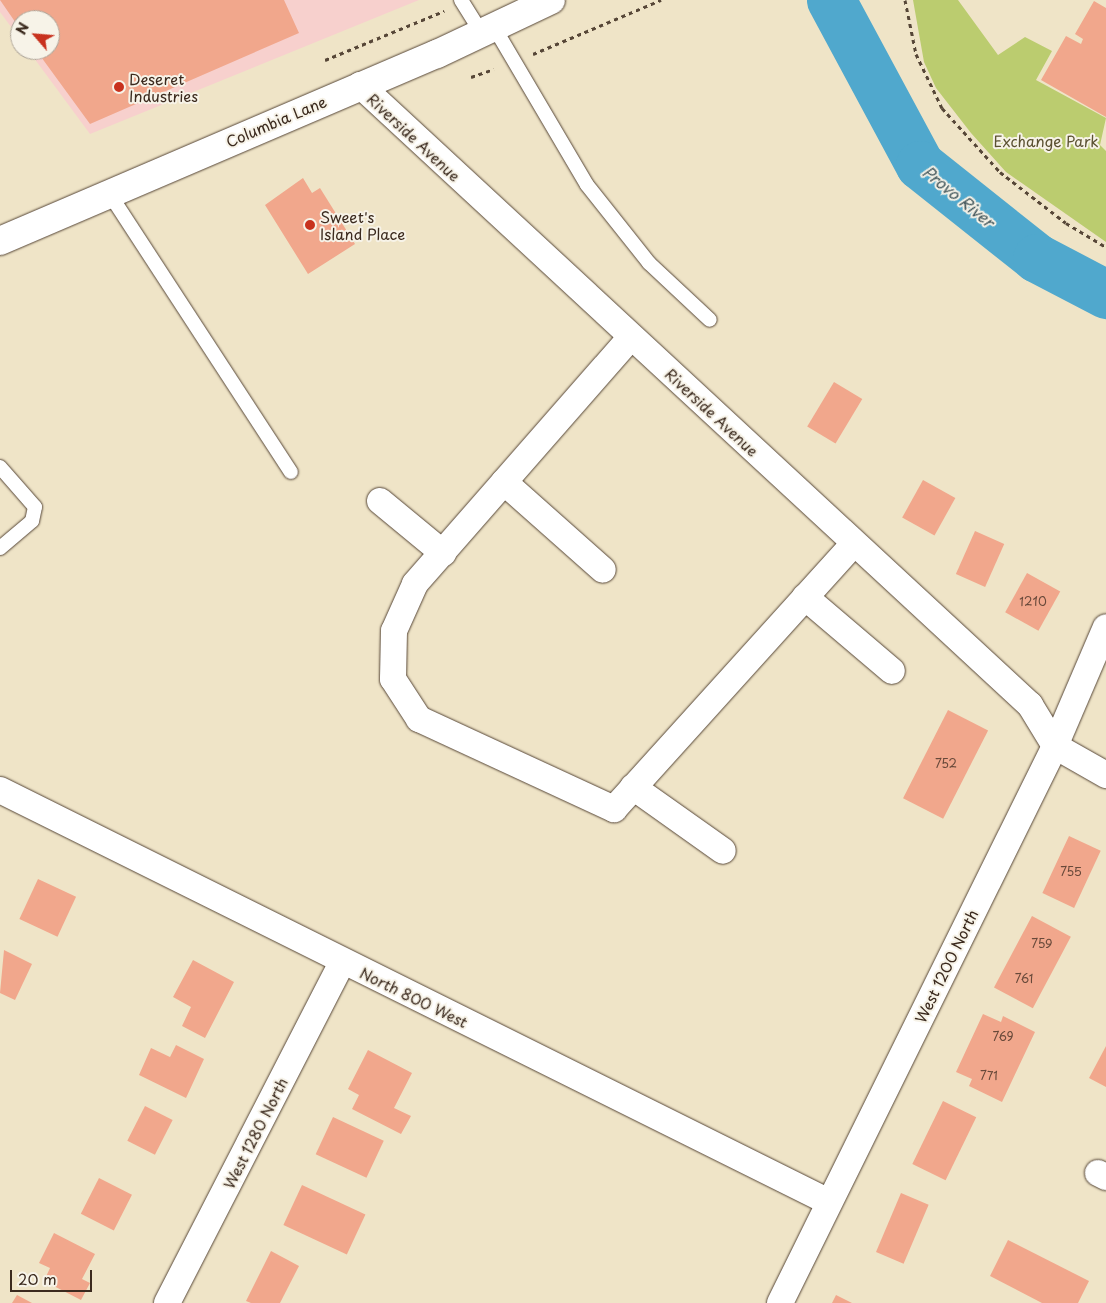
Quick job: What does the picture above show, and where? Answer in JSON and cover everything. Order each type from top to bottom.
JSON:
[{"type":"main road","name":"Columbia Lane","points":[[0,240],[488,30],[551,0]]},
{"type":"street","name":"Riverside Avenue","points":[[360,85],[1030,705],[1055,746]]},
{"type":"street","points":[[631,337],[415,584],[394,631],[393,678],[419,720],[614,809],[854,543]]},
{"type":"street","points":[[504,482],[603,570]]},
{"type":"street","points":[[380,501],[443,553]]},
{"type":"street","points":[[805,597],[892,670]]},
{"type":"street","name":"West 1200 North","points":[[780,1303],[1055,746],[1106,627]]},
{"type":"street","points":[[1055,746],[1106,775]]},
{"type":"street","points":[[633,788],[723,851]]},
{"type":"street","name":"North 800 West","points":[[3,799],[342,962],[829,1202]]},
{"type":"street","name":"West 1280 North","points":[[167,1303],[342,962]]},
{"type":"lane","points":[[462,2],[514,61],[587,185],[649,263],[710,320]]},
{"type":"lane","points":[[109,193],[291,472]]},
{"type":"lane","points":[[0,467],[35,508],[32,521],[0,548]]},
{"type":"path","points":[[471,77],[661,0]]},
{"type":"path","points":[[905,0],[916,54],[942,108],[1000,172],[1066,223],[1106,246]]},
{"type":"path","points":[[325,60],[462,2]]},
{"type":"shaded area","name":"Deseret Industries","points":[[0,0],[419,0],[90,134],[35,60],[60,60],[60,10],[10,10],[10,26],[0,12]]},
{"type":"green space","name":"Exchange Park","points":[[913,0],[958,0],[998,55],[1025,37],[1052,51],[1036,80],[1106,118],[1100,145],[1106,151],[1106,242],[1006,172],[971,133],[936,88],[924,62]]},
{"type":"building","name":"Deseret Industries","points":[[0,0],[284,0],[299,33],[90,124],[43,60],[60,60],[60,10],[10,10],[10,14]]},
{"type":"building","points":[[1094,1],[1106,8],[1106,117],[1041,80],[1066,36],[1081,44],[1083,39],[1075,34]]},
{"type":"building","name":"Sweet's Island Place","points":[[303,178],[312,193],[320,188],[355,244],[308,274],[265,205]]},
{"type":"building","points":[[834,382],[862,399],[836,444],[807,427]]},
{"type":"building","points":[[923,480],[955,498],[935,536],[902,518]]},
{"type":"building","points":[[975,531],[1004,544],[985,587],[956,574]]},
{"type":"building","points":[[1027,573],[1060,591],[1038,631],[1005,612]]},
{"type":"building","points":[[948,710],[988,730],[943,819],[903,798]]},
{"type":"building","points":[[1069,836],[1101,851],[1074,908],[1042,893]]},
{"type":"building","points":[[38,879],[76,897],[57,937],[19,919]]},
{"type":"building","points":[[1032,916],[1071,937],[1033,1008],[994,988]]},
{"type":"building","points":[[4,950],[32,964],[15,1000],[0,993]]},
{"type":"building","points":[[193,960],[234,982],[205,1038],[182,1026],[191,1007],[173,997]]},
{"type":"building","points":[[983,1014],[1001,1022],[1003,1016],[1035,1032],[1002,1102],[969,1086],[972,1079],[956,1072]]},
{"type":"building","points":[[176,1045],[204,1059],[186,1098],[139,1075],[151,1048],[170,1057]]},
{"type":"building","points":[[1106,1046],[1106,1087],[1089,1078]]},
{"type":"building","points":[[368,1050],[412,1073],[394,1108],[411,1116],[401,1134],[352,1109],[359,1095],[348,1089]]},
{"type":"building","points":[[943,1101],[976,1117],[946,1180],[912,1164]]},
{"type":"building","points":[[145,1106],[173,1120],[155,1155],[127,1141]]},
{"type":"building","points":[[333,1117],[384,1141],[366,1178],[316,1154]]},
{"type":"building","points":[[99,1178],[132,1195],[114,1230],[81,1214]]},
{"type":"building","points":[[302,1185],[365,1215],[347,1254],[283,1225]]},
{"type":"building","points":[[901,1193],[929,1205],[904,1264],[876,1252]]},
{"type":"building","points":[[54,1233],[95,1254],[82,1279],[90,1283],[81,1300],[44,1281],[50,1268],[39,1263]]},
{"type":"building","points":[[1008,1240],[1089,1281],[1078,1303],[1042,1303],[990,1276]]},
{"type":"building","points":[[271,1251],[299,1266],[280,1303],[251,1303],[246,1301]]},
{"type":"building","points":[[17,1295],[32,1303],[12,1303]]},
{"type":"building","points":[[836,1295],[852,1303],[832,1303]]},
{"type":"waterway","name":"Provo River","points":[[831,0],[920,165],[1037,258],[1106,294]]},
{"type":"place","name":"Deseret Industries","points":[[119,87]]},
{"type":"place","name":"Sweet's Island Place","points":[[310,225]]}]
